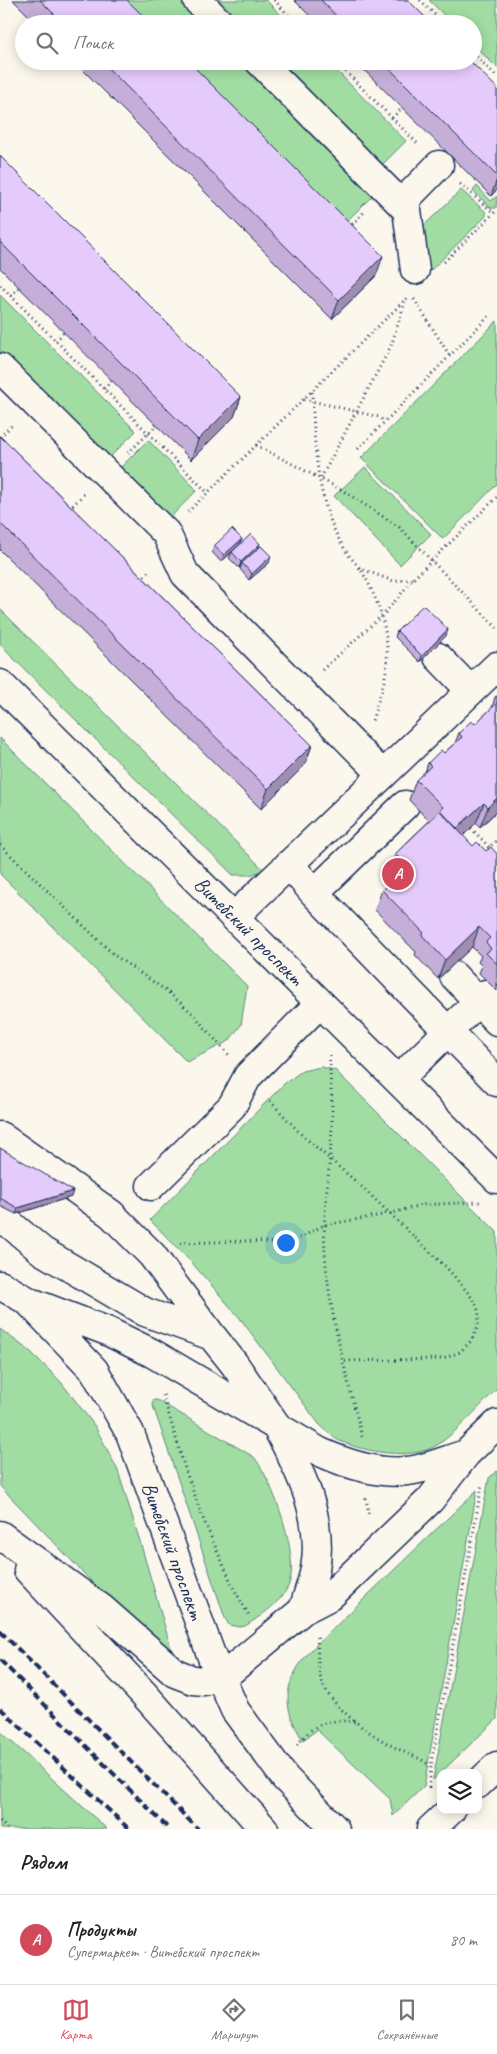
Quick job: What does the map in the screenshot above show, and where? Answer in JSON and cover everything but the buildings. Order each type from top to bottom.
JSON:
[{"type":"main road","points":[[197,0],[212,15]]},
{"type":"main road","points":[[268,70],[408,210],[427,268]]},
{"type":"main road","points":[[401,204],[439,165]]},
{"type":"main road","points":[[0,368],[166,533],[185,574],[376,768]]},
{"type":"main road","points":[[438,657],[471,691]]},
{"type":"main road","points":[[234,917],[289,864],[376,768],[471,691],[497,666]]},
{"type":"main road","name":"Витебский проспект","points":[[0,684],[398,1080],[490,1190]]},
{"type":"main road","points":[[314,893],[405,805]]},
{"type":"main road","points":[[289,864],[314,893],[497,1082]]},
{"type":"main road","points":[[398,1080],[447,1031],[487,1005],[454,976]]},
{"type":"main road","points":[[151,1186],[232,1106],[248,1076],[326,1009]]},
{"type":"main road","points":[[0,1136],[112,1214],[142,1243],[235,1365],[276,1425],[296,1463],[315,1519],[317,1552],[315,1571],[302,1610]]},
{"type":"main road","points":[[0,1219],[10,1224],[42,1251],[145,1312],[212,1336]]},
{"type":"main road","name":"Витебский проспект","points":[[0,1285],[28,1301],[94,1370],[130,1433],[235,1710],[285,1778],[335,1829]]},
{"type":"main road","points":[[28,1301],[107,1331],[152,1353],[320,1452],[362,1468],[413,1470],[466,1454]]},
{"type":"main road","points":[[0,1535],[101,1608],[175,1673],[193,1680],[204,1681],[221,1677],[236,1667],[302,1610],[330,1596],[430,1500],[466,1454],[497,1424]]},
{"type":"main road","points":[[0,1540],[143,1693],[257,1822]]},
{"type":"main road","points":[[482,1780],[497,1766]]},
{"type":"main road","points":[[431,1829],[447,1814]]},
{"type":"path","points":[[274,0],[289,15]]},
{"type":"path","points":[[420,0],[435,15]]},
{"type":"path","points":[[482,62],[497,77]]},
{"type":"path","points":[[344,70],[439,165],[495,212],[427,268]]},
{"type":"path","points":[[392,118],[402,108]]},
{"type":"path","points":[[342,222],[354,234]]},
{"type":"path","points":[[344,234],[349,229]]},
{"type":"path","points":[[0,285],[207,492]]},
{"type":"path","points":[[11,296],[19,287]]},
{"type":"path","points":[[166,533],[411,294],[450,356]]},
{"type":"path","points":[[320,479],[391,346],[405,300]]},
{"type":"path","points":[[358,448],[489,316]]},
{"type":"path","points":[[56,341],[64,332]]},
{"type":"path","points":[[103,389],[112,380]]},
{"type":"path","points":[[312,392],[320,479],[324,499],[338,537],[359,568],[381,616],[386,633],[388,654],[385,679],[372,720],[376,768]]},
{"type":"path","points":[[304,399],[379,417],[385,422]]},
{"type":"path","points":[[148,433],[156,425]]},
{"type":"path","points":[[256,445],[320,479],[399,528],[497,628]]},
{"type":"path","points":[[65,514],[106,473]]},
{"type":"path","points":[[300,691],[381,616],[431,560],[497,497]]},
{"type":"path","points":[[359,568],[394,581],[413,579]]},
{"type":"path","points":[[471,828],[489,847]]},
{"type":"path","points":[[480,856],[497,840]]},
{"type":"path","points":[[0,844],[114,955],[168,992],[194,1014],[295,1128],[362,1187],[448,1268],[474,1300],[479,1312],[478,1326],[471,1341],[460,1352],[443,1359],[342,1362]]},
{"type":"path","points":[[326,1009],[333,1122],[324,1224],[325,1253],[333,1318],[342,1362],[364,1447],[362,1468],[374,1554]]},
{"type":"path","points":[[152,1255],[173,1244],[244,1241],[284,1243],[298,1239],[324,1224],[389,1214],[421,1205],[476,1204],[490,1190]]},
{"type":"path","points":[[152,1353],[167,1411],[204,1521],[234,1589],[250,1616],[268,1639]]},
{"type":"path","points":[[429,1791],[431,1766],[483,1481]]},
{"type":"path","points":[[316,1636],[321,1681],[330,1698],[357,1722],[397,1748],[421,1758],[431,1766]]},
{"type":"path","points":[[297,1745],[307,1732],[317,1724],[344,1721],[357,1722]]},
{"type":"path","points":[[0,1821],[8,1829]]},
{"type":"green space","points":[[126,0],[191,0],[206,15],[141,15]]},
{"type":"green space","points":[[207,0],[266,0],[281,15],[222,15]]},
{"type":"green space","points":[[429,0],[497,0],[497,68],[482,53],[482,15],[444,15]]},
{"type":"green space","points":[[196,70],[262,70],[380,188],[347,221]]},
{"type":"green space","points":[[277,70],[336,70],[406,141],[377,170]]},
{"type":"green space","points":[[477,186],[491,201],[497,196],[496,208],[491,208],[473,191]]},
{"type":"green space","points":[[461,190],[486,212],[486,216],[422,279],[414,235]]},
{"type":"green space","points":[[0,295],[136,431],[104,463],[0,359]]},
{"type":"green space","points":[[497,321],[497,484],[443,539],[361,458]]},
{"type":"green space","points":[[148,440],[197,490],[164,524],[114,474]]},
{"type":"green space","points":[[365,467],[431,534],[400,565],[334,496]]},
{"type":"green space","points":[[0,609],[264,870],[250,875],[233,875],[0,645]]},
{"type":"green space","points":[[0,738],[247,986],[241,1025],[229,1041],[187,1062],[0,874]]},
{"type":"green space","points":[[321,1067],[335,1070],[497,1232],[497,1389],[446,1439],[429,1449],[419,1452],[395,1453],[369,1450],[346,1443],[332,1436],[319,1424],[239,1317],[192,1263],[150,1220],[284,1084],[302,1071]]},
{"type":"green space","points":[[0,1329],[31,1352],[61,1382],[94,1425],[106,1447],[118,1471],[173,1655],[160,1653],[0,1486]]},
{"type":"green space","points":[[154,1400],[254,1457],[269,1482],[276,1499],[288,1537],[291,1555],[289,1584],[276,1602],[245,1626],[229,1625],[225,1618],[152,1403]]},
{"type":"green space","points":[[497,1471],[497,1719],[445,1769],[437,1769],[437,1776],[433,1780],[489,1478]]},
{"type":"green space","points":[[477,1490],[424,1786],[393,1816],[390,1799],[317,1730],[303,1740],[291,1716],[288,1694],[295,1672],[311,1650]]},
{"type":"green space","points":[[0,1731],[107,1829],[0,1829]]},
{"type":"railway","points":[[0,1631],[198,1829]]},
{"type":"railway","points":[[0,1660],[169,1829]]},
{"type":"railway","points":[[0,1708],[129,1829]]},
{"type":"place","name":"Продукты","points":[[398,874]]}]
